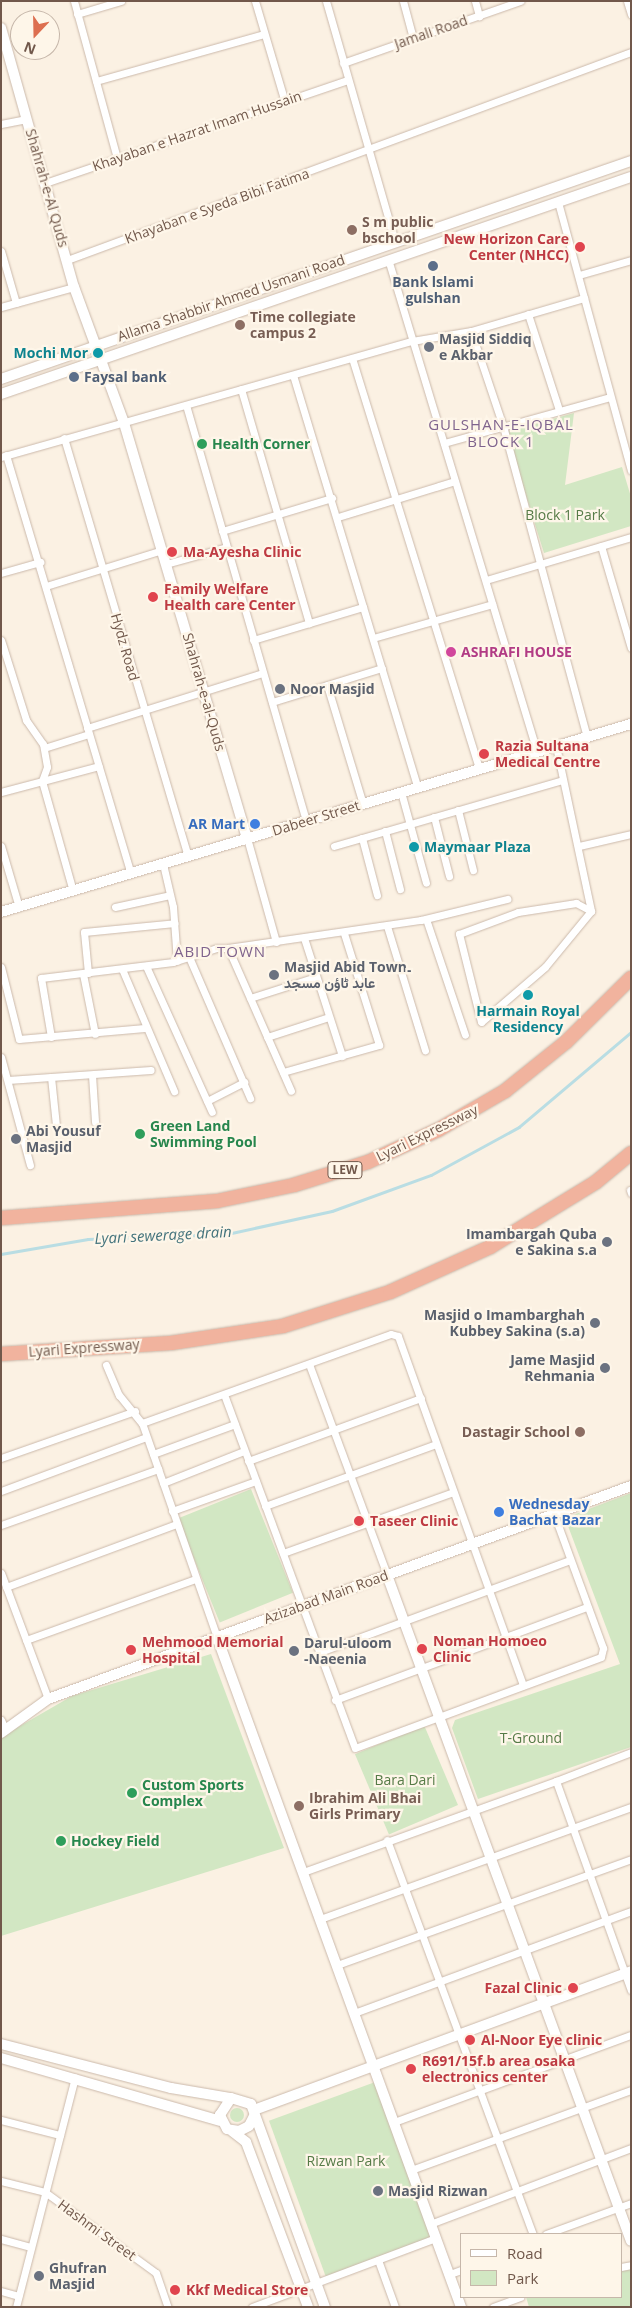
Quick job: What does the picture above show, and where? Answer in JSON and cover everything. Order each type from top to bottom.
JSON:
[{"type":"highway","name":"Lyari Expressway","points":[[1,1218],[217,1201],[294,1185],[368,1162],[438,1130],[505,1091],[566,1042],[631,978]]},
{"type":"highway","name":"Lyari Expressway","points":[[1,1354],[172,1343],[265,1328],[390,1292],[490,1247],[596,1182],[631,1152]]},
{"type":"street","points":[[74,1],[117,158]]},
{"type":"street","points":[[77,14],[121,1]]},
{"type":"street","points":[[255,1],[285,102]]},
{"type":"street","points":[[326,1],[366,151],[395,241]]},
{"type":"street","points":[[403,1],[413,39]]},
{"type":"street","points":[[475,1],[479,16]]},
{"type":"street","name":"Jamali Road","points":[[343,63],[520,1]]},
{"type":"street","points":[[627,1],[631,14]]},
{"type":"street","name":"Shahrah-e-Al Quds","points":[[1,28],[6,62],[27,118],[74,287],[94,347]]},
{"type":"street","points":[[96,81],[264,34]]},
{"type":"street","name":"Khayaban e Syeda Bibi Fatima","points":[[67,260],[631,52]]},
{"type":"street","name":"Khayaban e Hazrat Imam Hussain","points":[[45,183],[348,80]]},
{"type":"street","points":[[1,124],[27,118]]},
{"type":"street","name":"Allama Shabbir Ahmed Usmani Road","points":[[1,379],[395,241],[631,161]]},
{"type":"street","name":"Allama Shabbir Ahmed Usmani Road","points":[[1,394],[102,362],[388,259],[631,177]]},
{"type":"street","points":[[558,202],[610,397],[628,451],[631,470]]},
{"type":"street","points":[[1,251],[16,303]]},
{"type":"street","points":[[388,259],[537,752]]},
{"type":"street","points":[[579,275],[631,260]]},
{"type":"street","points":[[1,307],[74,287]]},
{"type":"street","points":[[131,873],[40,562],[4,456],[412,341],[471,331],[584,298]]},
{"type":"street","points":[[528,314],[559,410]]},
{"type":"street","points":[[471,331],[503,426],[542,564],[587,737]]},
{"type":"street","name":"Shahrah-e-al-Quds","points":[[94,347],[102,362],[124,423],[247,838]]},
{"type":"street","points":[[352,358],[479,769]]},
{"type":"street","points":[[293,375],[338,517],[417,786]]},
{"type":"street","points":[[241,389],[309,623]]},
{"type":"street","points":[[444,443],[610,397]]},
{"type":"street","points":[[186,405],[306,821]]},
{"type":"street","name":"Hydz Road","points":[[64,438],[188,856]]},
{"type":"street","points":[[338,517],[456,481]]},
{"type":"street","points":[[222,531],[332,498]]},
{"type":"street","points":[[486,580],[631,538]]},
{"type":"street","points":[[601,546],[631,648]]},
{"type":"street","points":[[166,564],[227,547]]},
{"type":"street","points":[[46,586],[103,570],[162,550]]},
{"type":"street","points":[[1,573],[40,562]]},
{"type":"street","points":[[373,638],[492,604]]},
{"type":"street","points":[[253,640],[363,607]]},
{"type":"street","points":[[1,640],[26,720],[44,748],[47,767],[42,782],[73,891]]},
{"type":"street","points":[[272,702],[382,668]]},
{"type":"street","points":[[44,748],[204,690],[262,673]]},
{"type":"street","points":[[327,685],[363,804]]},
{"type":"street","name":"Dabeer Street","points":[[1,912],[363,804],[417,786],[631,724]]},
{"type":"street","points":[[556,746],[579,846],[591,911],[545,967],[481,1022],[459,934],[518,912],[576,903],[591,911]]},
{"type":"street","points":[[1,792],[99,766]]},
{"type":"street","points":[[334,846],[563,780]]},
{"type":"street","points":[[401,792],[426,882]]},
{"type":"street","points":[[458,810],[473,870]]},
{"type":"street","points":[[434,817],[449,876]]},
{"type":"street","points":[[385,831],[400,889]]},
{"type":"street","points":[[579,846],[631,834]]},
{"type":"street","points":[[247,838],[276,942]]},
{"type":"street","points":[[362,838],[377,895]]},
{"type":"street","points":[[1,846],[19,907]]},
{"type":"street","points":[[162,864],[175,923],[177,961]]},
{"type":"street","points":[[114,907],[170,895]]},
{"type":"street","points":[[51,1036],[41,978],[146,966],[177,961],[228,948],[387,926],[507,900]]},
{"type":"street","points":[[426,919],[465,1035]]},
{"type":"street","points":[[95,1034],[86,973],[84,932],[175,923]]},
{"type":"street","points":[[387,926],[425,1050]]},
{"type":"street","points":[[283,1072],[380,1045],[344,933]]},
{"type":"street","points":[[304,938],[342,1056]]},
{"type":"street","points":[[228,948],[291,1091]]},
{"type":"street","points":[[189,957],[250,1098]]},
{"type":"street","points":[[146,966],[212,1112]]},
{"type":"street","points":[[1,967],[19,1039],[95,1034],[144,1028]]},
{"type":"street","points":[[122,969],[144,1028],[174,1091]]},
{"type":"street","points":[[250,998],[316,977]]},
{"type":"street","points":[[267,1037],[329,1017]]},
{"type":"street","points":[[1,1057],[30,1165]]},
{"type":"street","points":[[8,1080],[151,1070]]},
{"type":"street","points":[[92,1075],[95,1122]]},
{"type":"street","points":[[50,1077],[56,1125]]},
{"type":"street","points":[[207,1101],[244,1082]]},
{"type":"street","points":[[142,1423],[225,1397],[391,1334],[398,1336],[470,1544],[524,1685]]},
{"type":"street","points":[[309,1364],[348,1476],[631,2241]]},
{"type":"street","points":[[106,1365],[119,1395],[135,1411],[142,1423],[195,1579],[461,2307]]},
{"type":"street","points":[[225,1397],[320,1652],[335,1700],[355,1748],[438,1715],[601,1657],[603,1648],[554,1514]]},
{"type":"street","points":[[248,1461],[333,1433],[421,1398]]},
{"type":"street","points":[[1,1458],[135,1411]]},
{"type":"street","points":[[153,1454],[235,1424]]},
{"type":"street","points":[[1,1491],[146,1437]]},
{"type":"street","points":[[265,1506],[436,1444]]},
{"type":"street","points":[[163,1483],[244,1450]]},
{"type":"street","points":[[1,1525],[158,1468]]},
{"type":"street","points":[[172,1511],[256,1481]]},
{"type":"street","name":"Azizabad Main Road","points":[[2,1727],[48,1699],[631,1486]]},
{"type":"street","points":[[283,1553],[453,1492]]},
{"type":"street","points":[[6,1587],[176,1524]]},
{"type":"street","points":[[320,1652],[570,1560]]},
{"type":"street","points":[[1,1573],[48,1699]]},
{"type":"street","points":[[26,1640],[195,1579]]},
{"type":"street","points":[[335,1700],[421,1670],[587,1607]]},
{"type":"street","points":[[302,1872],[472,1808],[556,1781],[631,1752]]},
{"type":"street","points":[[556,1781],[628,1972],[631,1990]]},
{"type":"street","points":[[320,1919],[631,1807]]},
{"type":"street","points":[[387,1840],[533,2233]]},
{"type":"street","points":[[337,1966],[631,1859]]},
{"type":"street","points":[[354,2013],[631,1912]]},
{"type":"street","points":[[232,2131],[249,2126],[254,2113],[373,2066],[628,1972]]},
{"type":"street","points":[[394,2122],[631,2034]]},
{"type":"street","points":[[1,2044],[171,2088],[247,2100],[254,2113],[325,2307]]},
{"type":"street","points":[[1,2058],[75,2077],[220,2121],[246,2142],[308,2307]]},
{"type":"street","points":[[16,2307],[75,2077]]},
{"type":"street","points":[[411,2170],[631,2090]]},
{"type":"street","points":[[220,2121],[222,2104],[231,2098]]},
{"type":"street","points":[[1,2120],[60,2135]]},
{"type":"street","points":[[430,2224],[631,2148]]},
{"type":"street","name":"Hashmi Street","points":[[1,2181],[45,2192],[156,2273],[168,2307]]},
{"type":"street","points":[[549,2233],[631,2203]]},
{"type":"street","points":[[252,2307],[436,2238]]},
{"type":"street","points":[[1,2239],[31,2247]]},
{"type":"street","points":[[378,2260],[395,2307]]},
{"type":"street","points":[[450,2274],[460,2270]]},
{"type":"street","points":[[1,2291],[18,2296]]},
{"type":"street","points":[[493,2307],[517,2298]]},
{"type":"green space","name":"Block 1 Park","points":[[574,413],[565,485],[622,467],[631,497],[631,526],[544,553],[506,432]]},
{"type":"green space","points":[[251,1489],[293,1593],[220,1622],[178,1519]]},
{"type":"green space","name":"T-Ground","points":[[631,1493],[631,1747],[478,1799],[452,1728],[455,1720],[620,1664],[565,1518]]},
{"type":"green space","name":"Custom Sports Complex","points":[[211,1654],[284,1848],[1,1936],[1,1737],[72,1696]]},
{"type":"green space","name":"Bara Dari","points":[[424,1725],[458,1805],[389,1834],[355,1754]]},
{"type":"green space","name":"Rizwan Park","points":[[378,2081],[435,2238],[326,2278],[269,2121]]},
{"type":"green space","points":[[237,2108],[242,2110],[244,2115],[242,2120],[237,2122],[232,2120],[230,2115],[232,2110]]},
{"type":"green space","points":[[631,2265],[631,2307],[529,2307],[526,2298],[622,2298],[622,2268]]},
{"type":"waterway","name":"Lyari sewerage drain","points":[[1,1254],[88,1239],[227,1234],[332,1211],[431,1175],[519,1127],[631,1032]]},
{"type":"place","name":"S m public bschool","points":[[352,230]]},
{"type":"place","name":"New Horizon Care Center (NHCC)","points":[[580,247]]},
{"type":"place","name":"Bank lslami gulshan","points":[[433,266]]},
{"type":"place","name":"Time collegiate campus 2","points":[[240,325]]},
{"type":"place","name":"Masjid Siddiq e Akbar","points":[[429,347]]},
{"type":"place","name":"Mochi Mor","points":[[98,353]]},
{"type":"place","name":"Faysal bank","points":[[74,377]]},
{"type":"place","name":"Health Corner","points":[[202,444]]},
{"type":"place","name":"Ma-Ayesha Clinic","points":[[172,552]]},
{"type":"place","name":"Family Welfare Health care Center","points":[[153,597]]},
{"type":"place","name":"ASHRAFI HOUSE","points":[[451,652]]},
{"type":"place","name":"Noor Masjid","points":[[280,689]]},
{"type":"place","name":"Razia Sultana Medical Centre","points":[[484,754]]},
{"type":"place","name":"AR Mart","points":[[255,824]]},
{"type":"place","name":"Maymaar Plaza","points":[[414,847]]},
{"type":"place","name":"Masjid Abid Town۔ عابد ٹاؤن مسجد","points":[[274,975]]},
{"type":"place","name":"Harmain Royal Residency","points":[[528,995]]},
{"type":"place","name":"Green Land Swimming Pool","points":[[140,1134]]},
{"type":"place","name":"Abi Yousuf Masjid","points":[[16,1139]]},
{"type":"place","name":"Imambargah Quba e Sakina s.a","points":[[607,1242]]},
{"type":"place","name":"Masjid o Imambarghah Kubbey Sakina (s.a)","points":[[595,1323]]},
{"type":"place","name":"Jame Masjid Rehmania","points":[[605,1368]]},
{"type":"place","name":"Dastagir School","points":[[580,1432]]},
{"type":"place","name":"Wednesday Bachat Bazar","points":[[499,1512]]},
{"type":"place","name":"Taseer Clinic","points":[[359,1521]]},
{"type":"place","name":"Noman Homoeo Clinic","points":[[422,1649]]},
{"type":"place","name":"Mehmood Memorial Hospital","points":[[131,1650]]},
{"type":"place","name":"Darul-uloom -Naeenia","points":[[294,1651]]},
{"type":"place","name":"Custom Sports Complex","points":[[132,1793]]},
{"type":"place","name":"Ibrahim Ali Bhai Girls Primary","points":[[299,1806]]},
{"type":"place","name":"Hockey Field","points":[[61,1841]]},
{"type":"place","name":"Fazal Clinic","points":[[573,1988]]},
{"type":"place","name":"Al-Noor Eye clinic","points":[[470,2040]]},
{"type":"place","name":"R691/15f.b area osaka electronics center","points":[[411,2069]]},
{"type":"place","name":"Masjid Rizwan","points":[[378,2191]]},
{"type":"place","name":"Ghufran Masjid","points":[[39,2276]]},
{"type":"place","name":"Kkf Medical Store","points":[[175,2290]]},
{"type":"district","name":"GULSHAN-E-IQBAL BLOCK 1","points":[[501,432]]},
{"type":"district","name":"ABID TOWN","points":[[220,952]]}]
